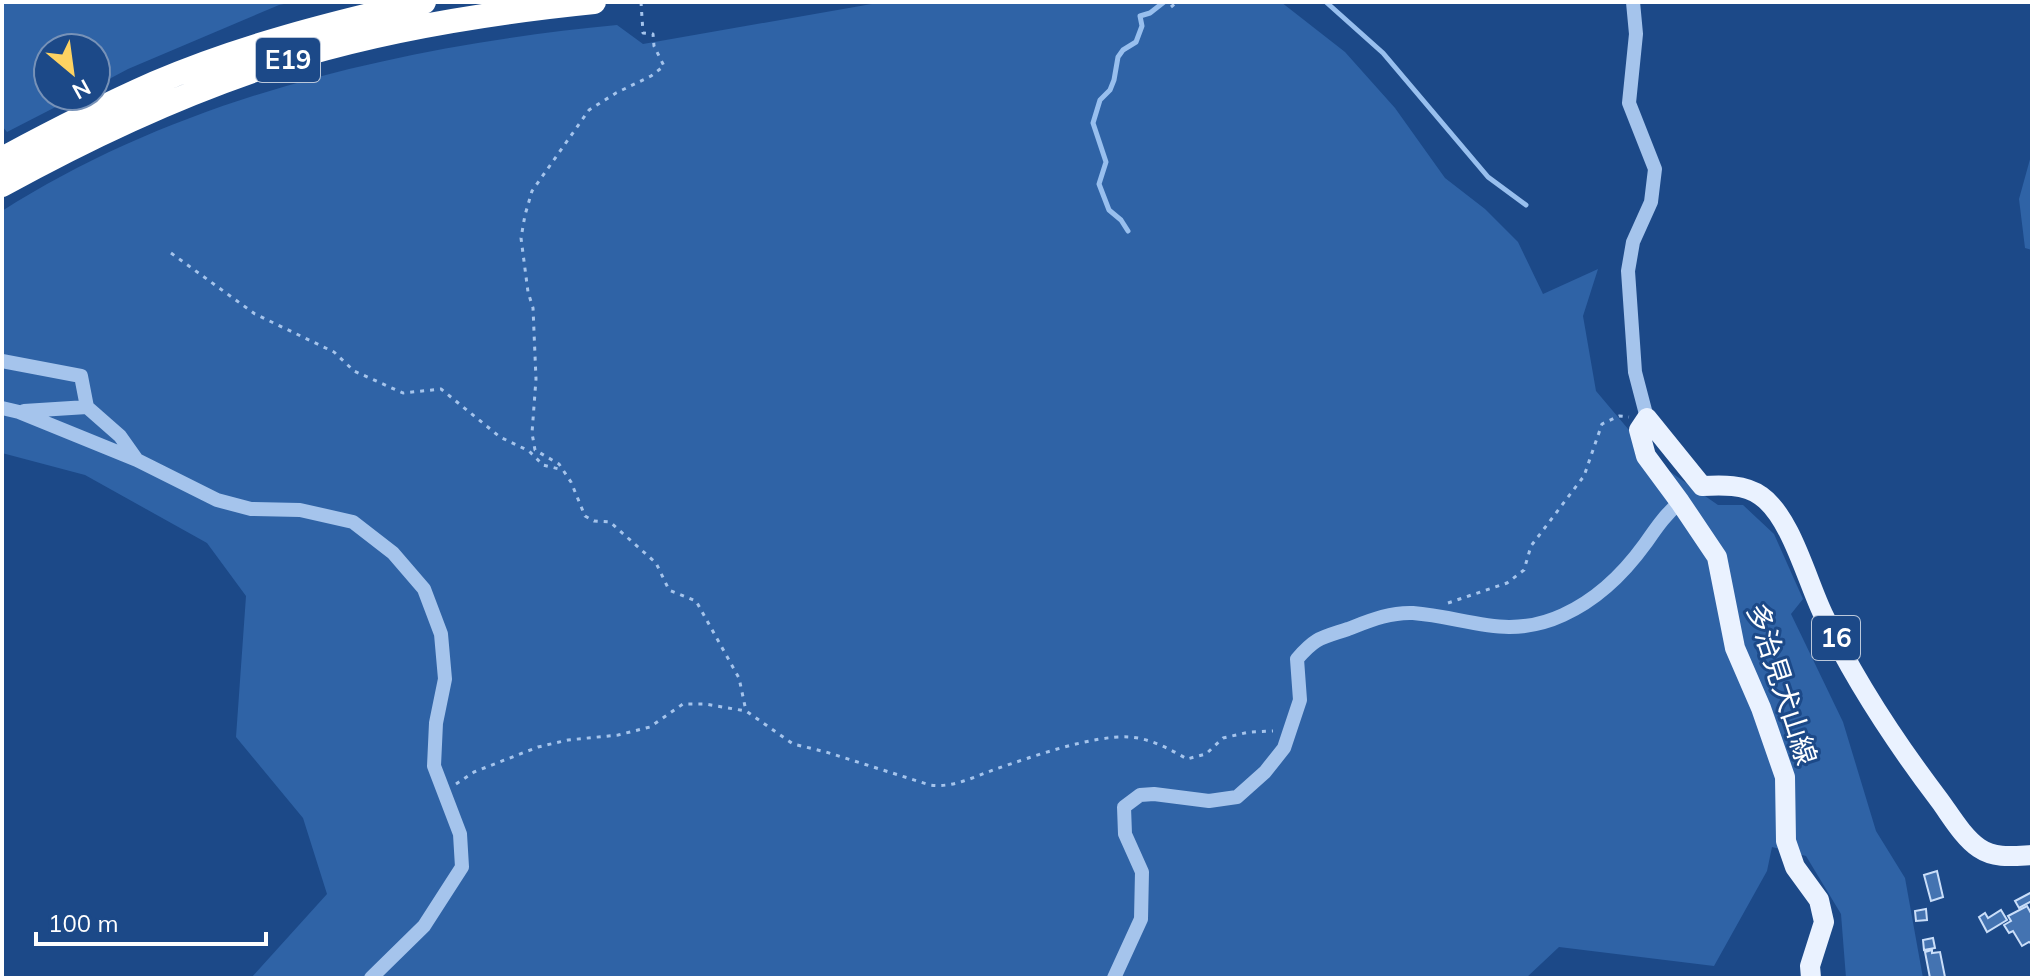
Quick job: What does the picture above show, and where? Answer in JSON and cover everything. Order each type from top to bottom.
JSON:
[{"type":"highway","name":"E19","points":[[2,159],[157,82],[223,57],[296,34],[424,2]]},
{"type":"highway","name":"E19","points":[[2,185],[80,142],[165,104],[302,55],[438,23],[594,2]]},
{"type":"main road","name":"多治見犬山線","points":[[1811,978],[1810,966],[1824,922],[1819,900],[1795,867],[1786,841],[1785,777],[1761,708],[1735,648],[1717,557],[1646,456],[1639,430],[1647,418],[1702,486],[1720,485],[1750,490],[1763,497],[1778,514],[1800,557],[1823,614],[1867,694],[1957,824],[1979,848],[1990,853],[2001,857],[2032,855]]},
{"type":"street","points":[[1633,2],[1636,34],[1629,103],[1655,169],[1651,202],[1633,242],[1628,271],[1635,372],[1647,418]]},
{"type":"street","points":[[2,361],[81,376],[87,407],[120,436],[137,460]]},
{"type":"street","points":[[19,412],[87,407]]},
{"type":"street","points":[[2,408],[137,460],[217,500],[251,509],[300,510],[353,522],[393,553],[424,589],[441,634],[445,679],[436,723],[434,766],[460,834],[462,867],[424,926],[371,978]]},
{"type":"street","points":[[1114,978],[1141,919],[1142,872],[1125,834],[1124,807],[1140,795],[1209,801],[1237,797],[1265,772],[1284,748],[1300,700],[1297,659],[1313,641],[1388,614],[1413,613],[1481,626],[1504,627],[1542,623],[1564,615],[1596,596],[1619,575],[1645,545],[1662,518],[1680,502]]},
{"type":"path","points":[[641,2],[643,33],[653,34],[654,46],[664,66],[589,110],[532,191],[525,215],[521,238],[533,308],[536,379],[532,433],[535,450],[559,464],[585,516],[594,521],[610,522],[656,563],[669,590],[696,601],[739,678],[746,711]]},
{"type":"path","points":[[1171,7],[1177,2]]},
{"type":"path","points":[[171,253],[255,314],[334,352],[354,371],[403,393],[441,389],[500,437],[529,451],[543,465],[563,470]]},
{"type":"path","points":[[1441,604],[1507,583],[1524,570],[1531,546],[1584,476],[1602,424],[1619,416],[1647,418]]},
{"type":"path","points":[[444,795],[474,772],[538,747],[650,727],[683,704],[705,704],[746,711],[793,744],[930,785],[947,787],[1082,744],[1128,737],[1146,740],[1187,759],[1206,754],[1223,738],[1290,728]]},
{"type":"shaded area","points":[[2,2],[294,2],[279,5],[112,78],[112,32],[32,32],[32,112],[46,112],[7,132],[2,126]]},
{"type":"shaded area","points":[[883,2],[1281,2],[1345,52],[1395,108],[1445,178],[1485,209],[1518,242],[1543,294],[1598,269],[1583,316],[1596,391],[1656,462],[1718,505],[1743,505],[1774,534],[1803,599],[1791,614],[1843,722],[1876,831],[1905,878],[1923,978],[1846,978],[1841,914],[1806,856],[1772,847],[1767,871],[1714,966],[1559,947],[1526,978],[251,978],[327,894],[303,818],[236,737],[246,596],[207,543],[85,475],[2,453],[2,211],[71,171],[144,136],[298,82],[378,62],[458,46],[617,25],[643,44]]},
{"type":"shaded area","points":[[2032,152],[2032,250],[2025,248],[2019,199]]},
{"type":"building","points":[[1937,871],[1943,897],[1931,901],[1924,875]]},
{"type":"building","points":[[2032,892],[2032,901],[2019,908],[2015,901]]},
{"type":"building","points":[[2027,906],[2032,915],[2032,944],[2029,942],[2022,946],[2013,931],[2009,933],[2004,925],[2011,921],[2008,916]]},
{"type":"building","points":[[1926,909],[1927,920],[1916,921],[1915,911]]},
{"type":"building","points":[[2001,910],[2007,920],[1987,932],[1979,917],[1985,913],[1988,918]]},
{"type":"building","points":[[1933,938],[1935,948],[1924,950],[1923,940]]},
{"type":"building","points":[[1932,950],[1932,953],[1940,952],[1945,977],[1930,978],[1925,952]]},
{"type":"waterway","points":[[1128,231],[1109,210],[1099,184],[1106,162],[1093,123],[1100,100],[1110,90],[1114,80],[1118,57],[1136,42],[1142,26],[1140,16],[1150,13],[1164,2]]},
{"type":"waterway","points":[[1326,2],[1383,53],[1488,177],[1526,205]]}]
